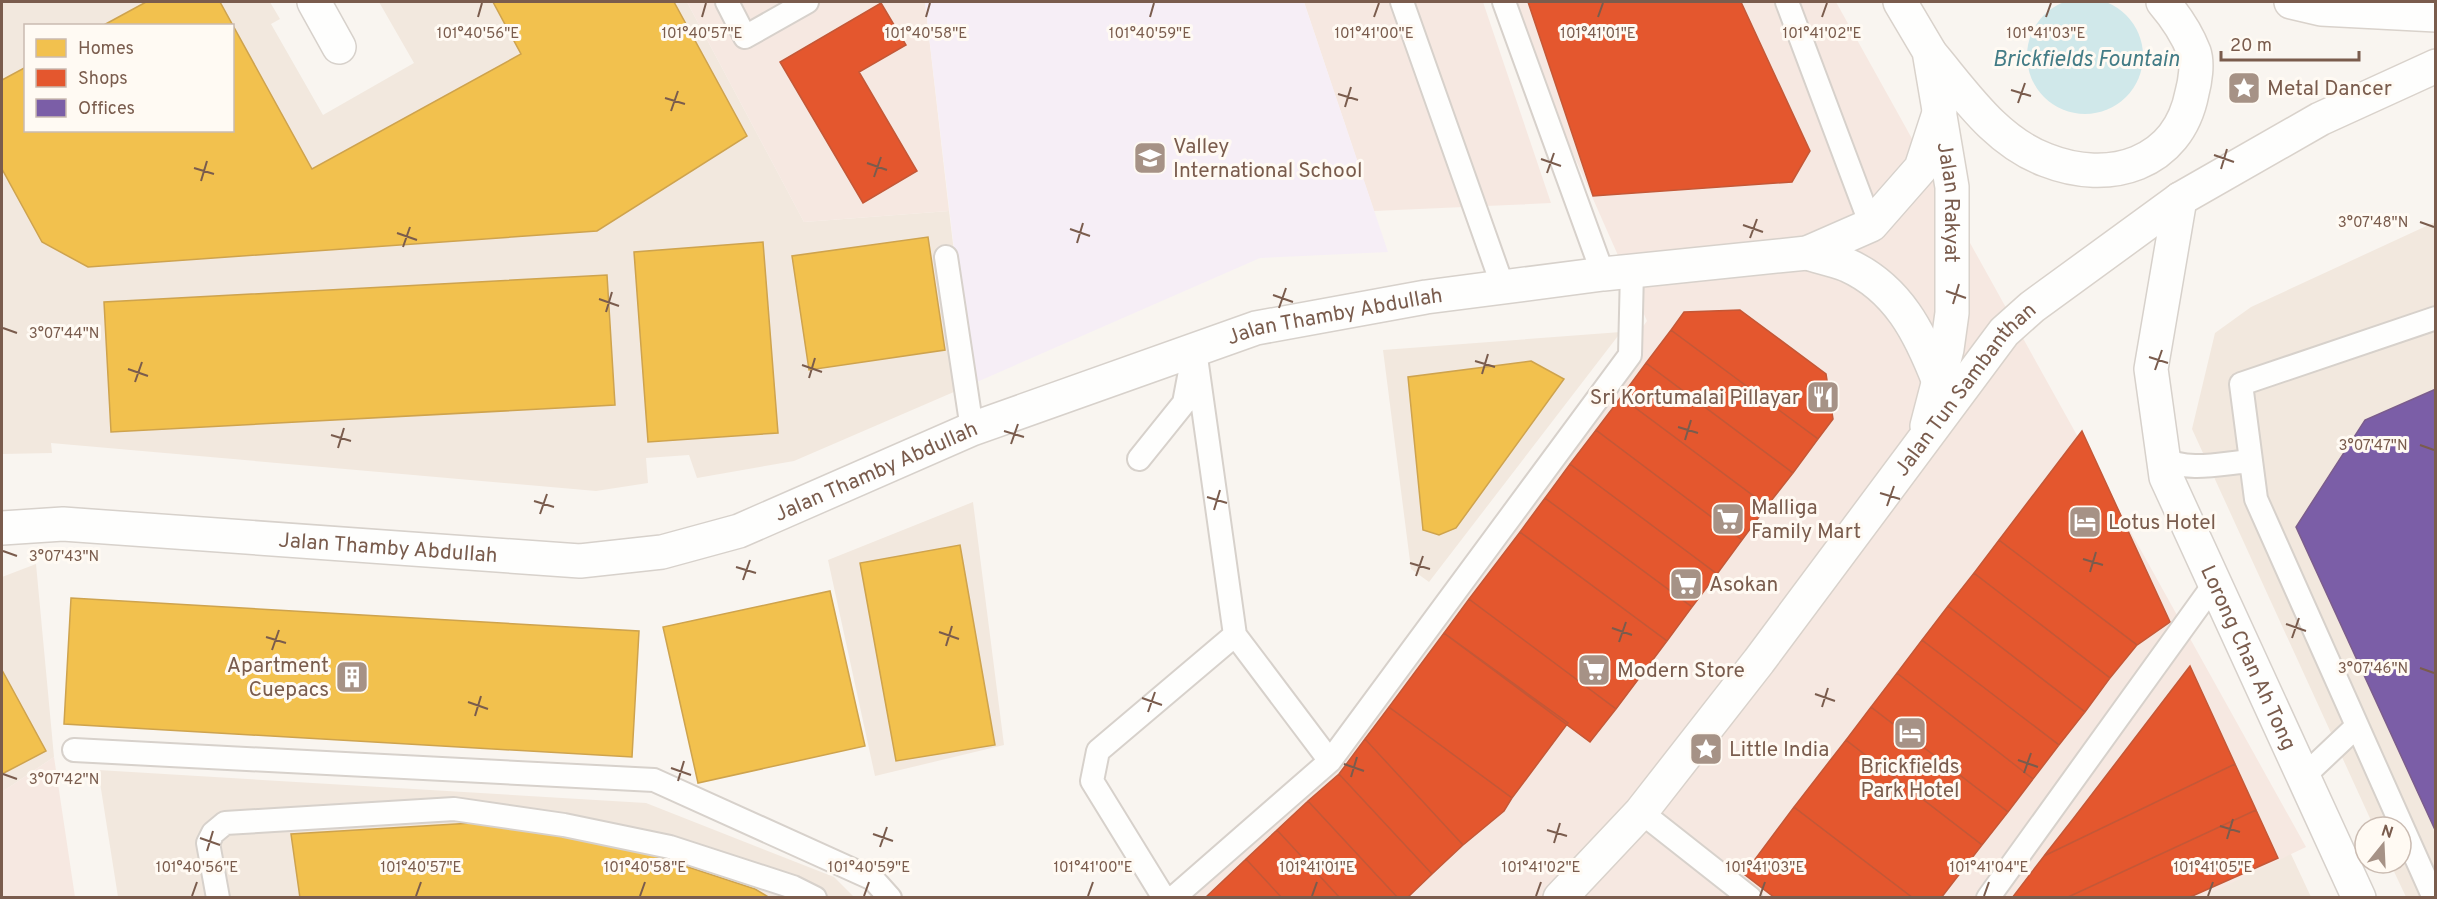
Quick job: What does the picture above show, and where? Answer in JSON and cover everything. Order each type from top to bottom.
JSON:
[{"type":"street","points":[[314,2],[339,47]]},
{"type":"street","name":"Jalan Rakyat","points":[[1900,2],[1929,51],[1952,198],[1952,313],[1947,349],[1922,445]]},
{"type":"street","points":[[1929,51],[1993,127],[2015,144],[2044,160],[2076,170],[2111,172],[2140,161],[2170,141],[2188,115],[2194,82],[2194,53],[2177,18],[2163,2]]},
{"type":"street","points":[[2291,2],[2321,9],[2436,15]]},
{"type":"street","name":"Jalan Tun Sambanthan","points":[[1560,897],[1641,812],[1922,445],[2004,332],[2032,307],[2180,199],[2320,119],[2436,66]]},
{"type":"street","name":"Jalan Thamby Abdullah","points":[[2,528],[63,524],[580,561],[662,552],[739,531],[972,429],[1256,328],[1426,297],[1617,272],[1807,253],[1871,225],[1921,168],[1940,111]]},
{"type":"street","name":"Lorong Chan Ah Tong","points":[[2180,199],[2151,369],[2166,477],[2359,897]]},
{"type":"street","name":"Jalan Thamby Abdullah","points":[[1807,253],[1847,266],[1896,300],[1924,345],[1939,382]]},
{"type":"lane","points":[[727,2],[746,37],[807,2]]},
{"type":"lane","points":[[1402,2],[1503,287]]},
{"type":"lane","points":[[1173,897],[1330,761],[1630,356],[1617,272],[1504,2]]},
{"type":"lane","points":[[1786,2],[1871,225]]},
{"type":"lane","points":[[946,257],[972,429]]},
{"type":"lane","points":[[2434,897],[2256,499],[2241,384],[2436,318]]},
{"type":"lane","points":[[1195,350],[1235,635],[1330,761]]},
{"type":"lane","points":[[1139,459],[1184,403],[1195,350]]},
{"type":"lane","points":[[2163,458],[2173,464],[2181,465],[2251,461]]},
{"type":"lane","points":[[1988,897],[2215,583]]},
{"type":"lane","points":[[1164,897],[1092,781],[1094,765],[1098,751],[1235,635]]},
{"type":"lane","points":[[2303,777],[2357,726]]},
{"type":"lane","points":[[74,750],[654,780],[873,879],[890,897]]},
{"type":"lane","points":[[218,897],[208,843],[213,833],[225,823],[454,809],[564,825],[670,848],[815,897]]},
{"type":"lane","points":[[1641,812],[1750,897]]},
{"type":"shaded area","points":[[2,2],[270,2],[280,19],[271,24],[323,115],[414,63],[379,2],[687,2],[804,222],[949,211],[970,385],[794,461],[697,478],[689,455],[646,458],[648,483],[596,491],[51,443],[52,453],[2,454]]},
{"type":"shaded area","points":[[687,2],[925,2],[949,211],[804,222]]},
{"type":"shaded area","name":"Valley International School","points":[[925,2],[1304,2],[1388,252],[1260,258],[970,385]]},
{"type":"shaded area","points":[[1304,2],[1483,2],[1551,203],[1374,211]]},
{"type":"shaded area","points":[[1506,2],[1836,2],[2306,847],[2200,898],[1158,898],[1320,761],[1421,631],[1647,321]]},
{"type":"shaded area","points":[[2435,222],[2435,897],[2406,897],[2396,875],[2413,875],[2413,815],[2369,815],[2192,429],[2215,333],[2251,307]]},
{"type":"shaded area","points":[[1621,332],[1429,582],[1411,569],[1383,350]]},
{"type":"shaded area","points":[[973,502],[1004,745],[875,776],[828,560]]},
{"type":"shaded area","points":[[36,564],[54,757],[2,792],[2,577]]},
{"type":"shaded area","points":[[54,757],[75,897],[2,897],[2,792]]},
{"type":"shaded area","points":[[98,770],[646,803],[834,877],[854,897],[118,897]]},
{"type":"shaded area","points":[[2290,852],[2311,897],[2188,898]]},
{"type":"water","name":"Brickfields Fountain","points":[[2074,-1],[2096,-1],[2117,7],[2134,24],[2142,45],[2142,67],[2134,88],[2117,105],[2096,113],[2074,113],[2053,105],[2036,88],[2028,67],[2028,45],[2036,24],[2053,7]]},
{"type":"building: Homes","points":[[146,2],[220,2],[232,24],[106,24]]},
{"type":"building: Homes","points":[[493,2],[674,2],[747,136],[597,231],[88,267],[42,242],[2,169],[2,80],[24,68],[24,132],[234,132],[234,27],[312,169],[521,54]]},
{"type":"building: Homes","points":[[928,237],[945,350],[809,370],[792,256]]},
{"type":"building: Homes","points":[[763,242],[778,433],[648,442],[634,252]]},
{"type":"building: Homes","points":[[607,275],[615,405],[111,432],[104,302]]},
{"type":"building: Homes","points":[[1531,361],[1564,379],[1456,528],[1439,535],[1423,530],[1408,377]]},
{"type":"building: Homes","points":[[960,545],[995,745],[896,761],[860,563]]},
{"type":"building: Homes","points":[[830,591],[865,746],[698,783],[663,627]]},
{"type":"building: Homes","name":"Apartment Cuepacs","points":[[71,598],[639,631],[632,757],[64,724]]},
{"type":"building: Homes","points":[[2,670],[46,751],[2,774]]},
{"type":"building: Homes","points":[[489,822],[603,839],[755,889],[770,898],[300,898],[291,834]]},
{"type":"building: Shops","points":[[1528,2],[1741,2],[1810,151],[1792,182],[1593,196]]},
{"type":"building: Shops","points":[[881,3],[906,45],[859,72],[917,171],[863,203],[780,62]]},
{"type":"building: Shops","points":[[1740,310],[1826,374],[1833,419],[1818,439],[1671,330],[1684,312]]},
{"type":"building: Shops","points":[[1671,330],[1818,439],[1793,473],[1646,363]]},
{"type":"building: Shops","points":[[1646,363],[1793,473],[1767,506],[1621,397]]},
{"type":"building: Shops","points":[[1621,397],[1767,506],[1742,540],[1596,430]]},
{"type":"building: Shops","points":[[1596,430],[1742,540],[1717,574],[1570,464]]},
{"type":"building: Shops","points":[[2082,431],[2170,622],[2137,645],[1999,540]]},
{"type":"building: Shops","points":[[1570,464],[1717,574],[1692,607],[1545,498]]},
{"type":"building: Shops","points":[[1545,498],[1692,607],[1667,641],[1520,532]]},
{"type":"building: Shops","points":[[1520,532],[1667,641],[1616,709],[1469,599]]},
{"type":"building: Shops","points":[[1999,540],[2137,645],[2110,678],[1974,573]]},
{"type":"building: Shops","points":[[1974,573],[2110,678],[2085,712],[1948,606]]},
{"type":"building: Shops","points":[[1469,599],[1616,709],[1590,742],[1444,633]]},
{"type":"building: Shops","points":[[1948,606],[2085,712],[2059,745],[1922,640]]},
{"type":"building: Shops","points":[[1444,633],[1568,723],[1512,798],[1389,707]]},
{"type":"building: Shops","points":[[1922,640],[2059,745],[2033,779],[1897,673]]},
{"type":"building: Shops","points":[[2190,666],[2235,764],[2044,856],[2073,819]]},
{"type":"building: Shops","points":[[1897,673],[2033,779],[2008,812],[1871,707]]},
{"type":"building: Shops","points":[[1389,707],[1512,798],[1504,811],[1463,845],[1365,739]]},
{"type":"building: Shops","points":[[1871,707],[2008,812],[1982,845],[1846,740]]},
{"type":"building: Shops","points":[[1365,739],[1463,845],[1432,874],[1339,774]]},
{"type":"building: Shops","points":[[1846,740],[1982,845],[1941,898],[1913,898],[1794,807]]},
{"type":"building: Shops","points":[[2235,764],[2256,810],[2066,898],[2012,898],[2044,856]]},
{"type":"building: Shops","points":[[1339,774],[1432,874],[1407,898],[1398,898],[1308,801]]},
{"type":"building: Shops","points":[[1308,801],[1398,898],[1340,898],[1277,830]]},
{"type":"building: Shops","points":[[1794,807],[1913,898],[1775,898],[1744,874]]},
{"type":"building: Shops","points":[[2256,810],[2278,858],[2188,898],[2066,898]]},
{"type":"building: Shops","points":[[1277,830],[1340,898],[1282,898],[1246,859]]},
{"type":"building: Shops","points":[[1246,859],[1282,898],[1205,898]]},
{"type":"building: Offices","points":[[2436,389],[2436,832],[2296,527],[2365,420]]},
{"type":"place","name":"Metal Dancer","points":[[2244,88]]},
{"type":"place","name":"Valley International School","points":[[1150,158]]},
{"type":"place","name":"Sri Kortumalai Pillayar","points":[[1823,397]]},
{"type":"place","name":"Malliga Family Mart","points":[[1728,519]]},
{"type":"place","name":"Lotus Hotel","points":[[2085,522]]},
{"type":"place","name":"Asokan","points":[[1686,584]]},
{"type":"place","name":"Modern Store","points":[[1594,670]]},
{"type":"place","name":"Apartment Cuepacs","points":[[352,677]]},
{"type":"place","name":"Brickfields Park Hotel","points":[[1910,733]]},
{"type":"place","name":"Little India","points":[[1706,749]]}]
